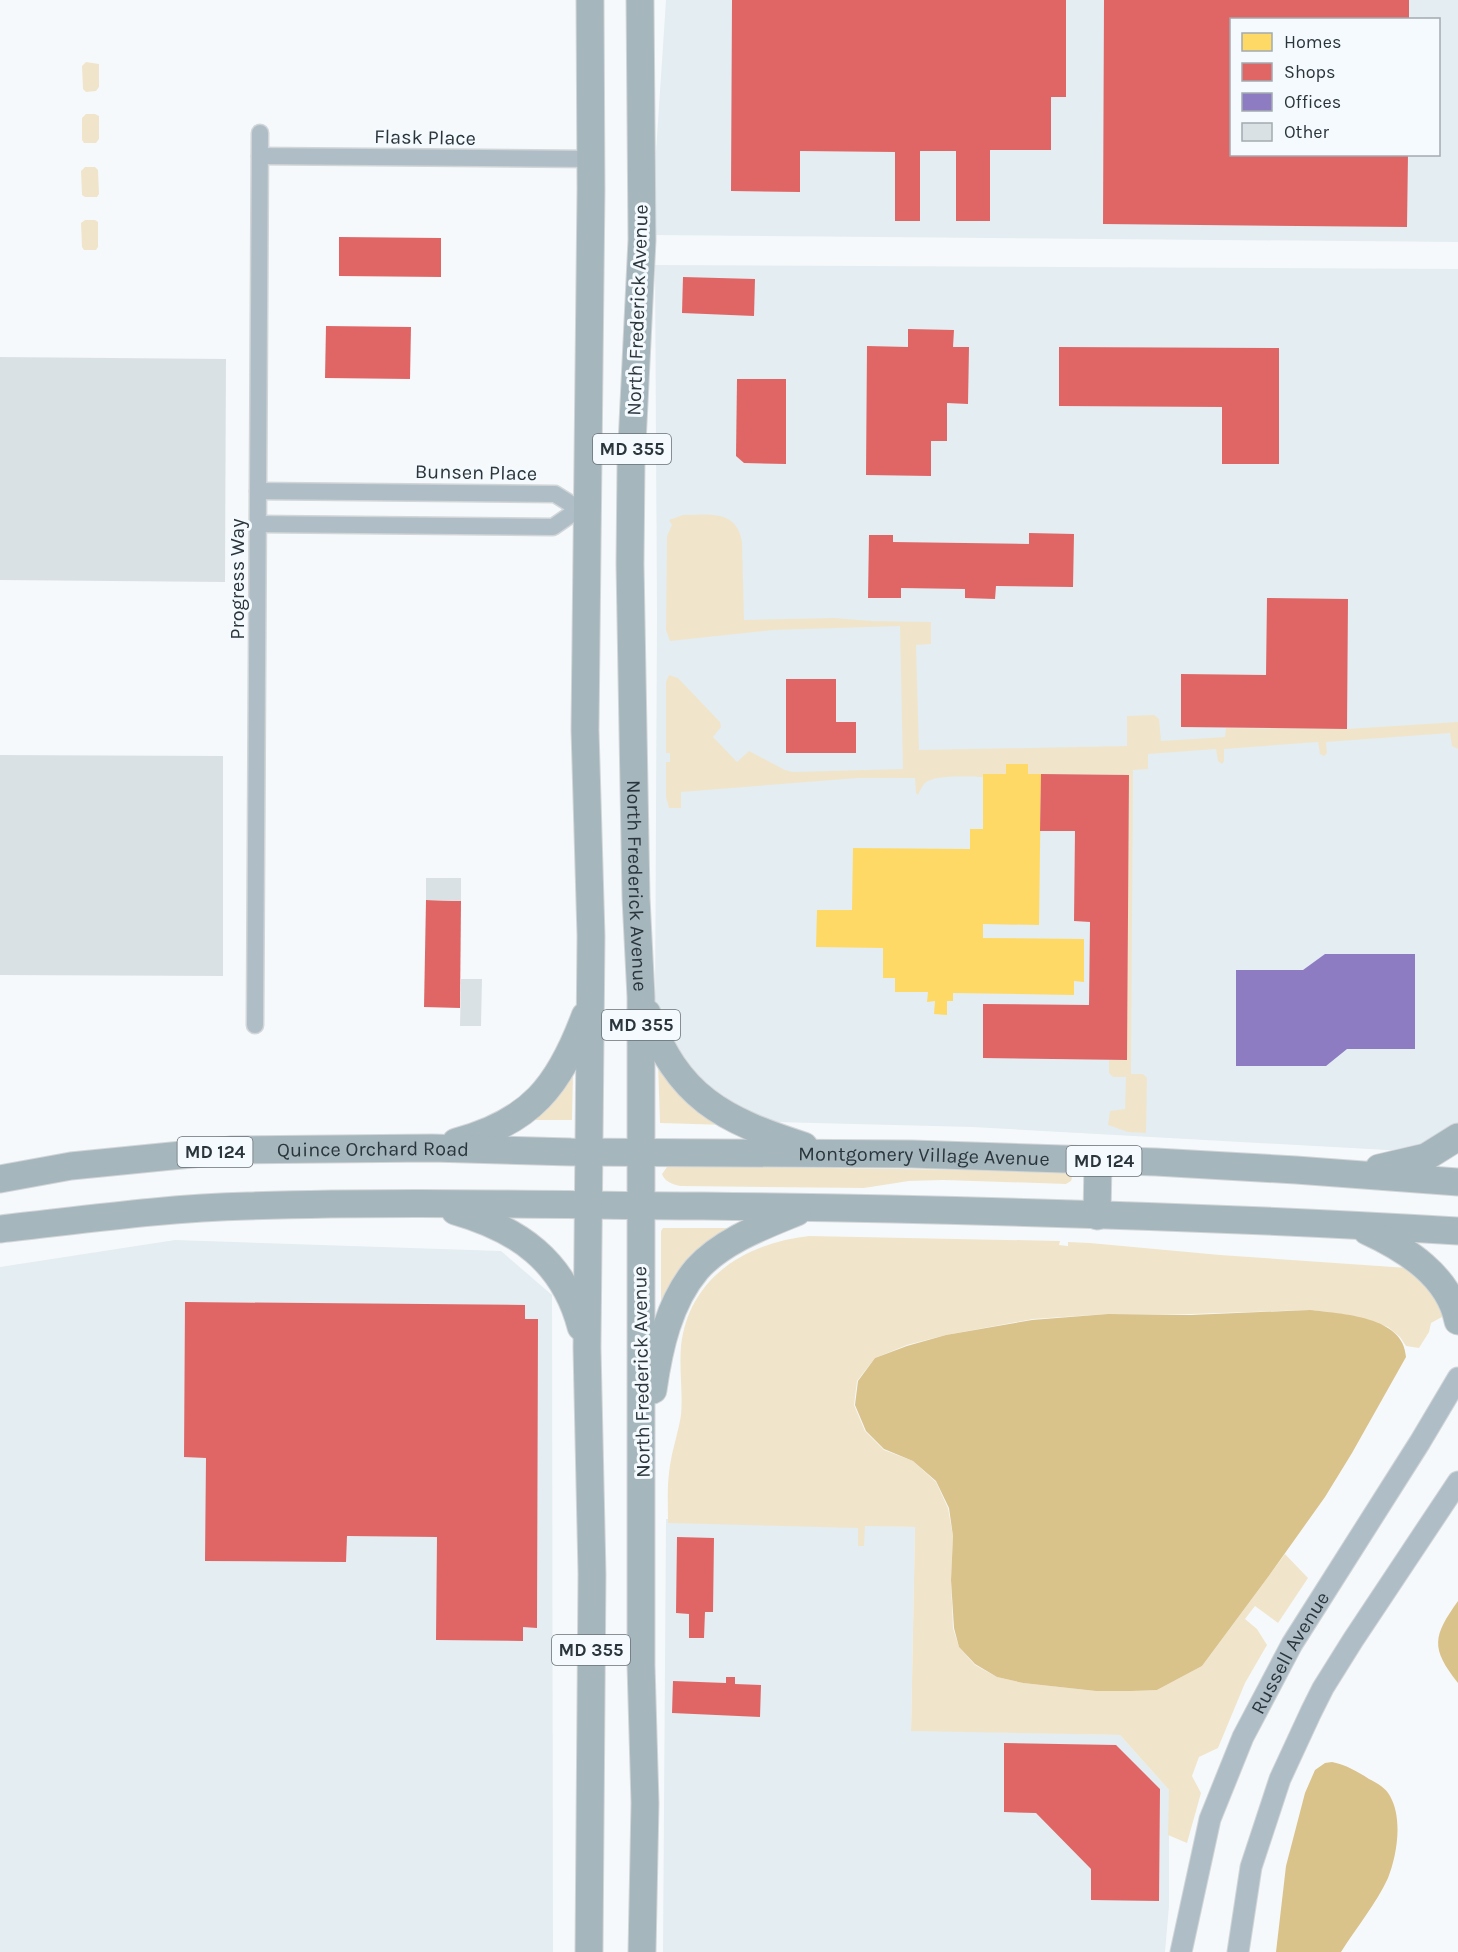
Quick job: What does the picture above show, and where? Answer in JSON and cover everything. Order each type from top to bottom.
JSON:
[{"type":"main road","name":"MD 355","points":[[589,1952],[592,1574],[587,1348],[591,936],[585,730],[590,0]]},
{"type":"main road","name":"North Frederick Avenue","points":[[640,0],[642,240],[631,464],[630,564],[636,887],[641,997],[641,1665],[645,1803],[642,1952]]},
{"type":"main road","points":[[641,997],[657,1041],[680,1078],[691,1090],[737,1121],[781,1139],[825,1153]]},
{"type":"main road","points":[[432,1148],[485,1133],[512,1121],[534,1103],[556,1076],[578,1036],[589,1004]]},
{"type":"main road","points":[[1341,1173],[1387,1167],[1426,1157],[1458,1137]]},
{"type":"main road","name":"Quince Orchard Road","points":[[0,1179],[71,1166],[231,1150],[432,1148],[640,1152]]},
{"type":"main road","name":"Montgomery Village Avenue","points":[[640,1152],[912,1154],[1341,1173],[1458,1182]]},
{"type":"main road","points":[[1097,1216],[1098,1161]]},
{"type":"main road","points":[[431,1204],[481,1219],[517,1236],[536,1250],[553,1267],[568,1290],[578,1314],[587,1348]]},
{"type":"main road","points":[[0,1229],[163,1211],[247,1206],[588,1204],[808,1207],[1355,1225],[1458,1231]]},
{"type":"main road","points":[[642,1496],[655,1378],[667,1326],[682,1291],[698,1269],[722,1248],[776,1220],[808,1207]]},
{"type":"main road","points":[[1355,1225],[1390,1242],[1418,1261],[1438,1279],[1449,1295],[1458,1322]]},
{"type":"street","name":"Progress Way","points":[[255,1025],[260,133]]},
{"type":"street","name":"Flask Place","points":[[260,156],[590,159]]},
{"type":"street","name":"Bunsen Place","points":[[258,491],[555,494],[579,510],[553,526],[258,524]]},
{"type":"street","name":"Russell Avenue","points":[[1181,1952],[1210,1819],[1243,1737],[1292,1644],[1458,1378]]},
{"type":"street","points":[[1238,1952],[1251,1867],[1280,1779],[1311,1712],[1353,1640],[1458,1482]]},
{"type":"shaded area","points":[[666,0],[1458,0],[1458,242],[654,235],[655,167]]},
{"type":"shaded area","points":[[86,62],[99,64],[99,87],[96,91],[86,92],[83,89],[82,66]]},
{"type":"shaded area","points":[[86,114],[99,116],[99,139],[96,143],[84,143],[82,140],[82,118]]},
{"type":"shaded area","points":[[85,167],[95,167],[98,170],[99,194],[97,197],[82,195],[81,171]]},
{"type":"shaded area","points":[[85,220],[98,222],[96,250],[84,250],[82,247],[81,223]]},
{"type":"shaded area","points":[[655,265],[1458,269],[1458,1126],[1440,1140],[1405,1151],[972,1127],[776,1122],[727,1106],[683,1068],[655,1012],[657,615]]},
{"type":"shaded area","points":[[683,515],[720,516],[728,519],[739,531],[742,542],[744,620],[834,618],[931,622],[931,644],[916,645],[919,750],[1127,746],[1127,716],[1154,715],[1159,719],[1161,741],[1225,737],[1226,728],[1347,729],[1458,722],[1458,749],[1452,746],[1450,733],[1326,742],[1327,753],[1324,756],[1320,754],[1318,742],[1224,749],[1222,764],[1218,761],[1216,749],[1148,754],[1148,769],[1133,770],[1131,1074],[1143,1074],[1147,1078],[1146,1133],[1128,1132],[1108,1125],[1110,1111],[1125,1109],[1126,1077],[1113,1077],[1109,1073],[1109,1060],[1127,1060],[1129,775],[1028,774],[1028,764],[1006,764],[1006,774],[984,774],[983,777],[944,777],[930,780],[924,784],[918,795],[915,778],[858,778],[681,792],[681,808],[669,808],[666,797],[666,762],[670,762],[670,753],[666,753],[666,682],[669,675],[678,678],[720,722],[721,727],[713,737],[737,762],[749,751],[793,772],[903,769],[900,626],[773,630],[670,641],[666,630],[667,536],[672,525],[669,520]]},
{"type":"shaded area","points":[[658,1063],[725,1125],[660,1123]]},
{"type":"shaded area","points":[[573,1074],[572,1120],[532,1120]]},
{"type":"shaded area","points":[[667,1167],[1066,1172],[1072,1178],[1066,1184],[943,1180],[909,1181],[864,1188],[680,1186],[667,1181],[662,1174]]},
{"type":"shaded area","points":[[663,1228],[734,1228],[661,1303],[661,1231]]},
{"type":"shaded area","points":[[809,1236],[1060,1241],[1059,1245],[1068,1246],[1068,1242],[1090,1243],[1408,1268],[1417,1275],[1445,1311],[1442,1317],[1431,1323],[1429,1332],[1419,1348],[1406,1346],[1400,1337],[1388,1327],[1347,1315],[1310,1310],[1108,1314],[1033,1319],[946,1335],[907,1345],[875,1358],[857,1381],[854,1405],[865,1431],[884,1450],[913,1461],[936,1482],[948,1508],[953,1536],[951,1580],[953,1628],[959,1647],[975,1665],[997,1677],[1023,1683],[1096,1691],[1157,1690],[1202,1666],[1285,1554],[1308,1578],[1278,1623],[1255,1606],[1245,1619],[1257,1629],[1267,1645],[1245,1683],[1218,1748],[1199,1757],[1192,1776],[1201,1793],[1187,1843],[1168,1835],[1169,1790],[1120,1735],[911,1731],[915,1527],[865,1526],[864,1546],[858,1546],[858,1528],[668,1523],[669,1473],[681,1415],[681,1346],[686,1322],[696,1301],[708,1283],[724,1268],[743,1256],[764,1246]]},
{"type":"shaded area","points":[[175,1240],[501,1251],[552,1295],[553,1952],[0,1952],[0,1267]]},
{"type":"shaded area","points":[[1310,1310],[1354,1316],[1383,1325],[1395,1333],[1403,1343],[1406,1357],[1325,1497],[1202,1666],[1157,1690],[1096,1691],[1023,1683],[997,1677],[975,1664],[959,1647],[954,1628],[951,1580],[953,1536],[949,1508],[936,1481],[913,1461],[884,1449],[866,1431],[855,1405],[858,1381],[875,1358],[946,1335],[1032,1320],[1108,1314],[1191,1315]]},
{"type":"shaded area","points":[[666,1519],[915,1527],[911,1730],[1120,1735],[1169,1790],[1169,1906],[1165,1952],[663,1952]]},
{"type":"shaded area","points":[[1458,1601],[1458,1683],[1443,1660],[1438,1642],[1444,1624]]},
{"type":"shaded area","points":[[1332,1762],[1360,1773],[1381,1786],[1390,1796],[1394,1805],[1397,1826],[1396,1848],[1391,1869],[1378,1897],[1341,1952],[1276,1952],[1286,1866],[1305,1793],[1315,1770],[1325,1763]]},
{"type":"building: Homes","points":[[1006,764],[1028,764],[1028,774],[1041,774],[1039,925],[983,924],[983,938],[1084,939],[1084,982],[1074,981],[1074,995],[953,993],[953,1001],[947,1001],[947,1015],[934,1014],[935,1001],[927,1002],[928,992],[895,992],[895,978],[883,978],[883,948],[816,947],[817,910],[852,910],[853,848],[970,849],[970,829],[983,829],[983,774],[1006,774]]},
{"type":"building: Shops","points":[[732,0],[1066,0],[1066,97],[1051,97],[1051,150],[990,150],[990,221],[956,221],[956,151],[920,151],[920,221],[895,221],[895,152],[800,151],[800,192],[731,191]]},
{"type":"building: Shops","points":[[1104,0],[1409,0],[1409,18],[1230,18],[1230,156],[1408,156],[1407,227],[1103,224]]},
{"type":"building: Shops","points":[[339,237],[441,238],[441,277],[339,276]]},
{"type":"building: Shops","points":[[683,277],[755,279],[754,316],[682,313]]},
{"type":"building: Shops","points":[[326,326],[411,327],[410,379],[325,378]]},
{"type":"building: Shops","points":[[908,329],[954,330],[953,347],[969,347],[968,404],[947,403],[947,441],[931,441],[931,476],[866,475],[867,346],[908,347]]},
{"type":"building: Shops","points":[[1059,347],[1279,348],[1279,464],[1222,464],[1222,407],[1059,406]]},
{"type":"building: Shops","points":[[737,379],[786,379],[786,464],[744,463],[736,456]]},
{"type":"building: Shops","points":[[1029,533],[1074,534],[1073,587],[996,586],[995,599],[965,598],[965,589],[901,588],[901,598],[868,598],[869,535],[893,535],[893,542],[1029,544]]},
{"type":"building: Shops","points":[[1267,598],[1348,599],[1347,729],[1181,727],[1181,674],[1266,675]]},
{"type":"building: Shops","points":[[786,679],[836,679],[836,722],[856,722],[856,753],[786,753]]},
{"type":"building: Shops","points":[[1041,774],[1129,775],[1127,1060],[983,1058],[983,1004],[1089,1005],[1090,922],[1074,921],[1075,831],[1040,831]]},
{"type":"building: Shops","points":[[426,900],[461,901],[460,1008],[424,1007]]},
{"type":"building: Shops","points":[[185,1302],[525,1305],[525,1319],[538,1319],[537,1628],[523,1627],[523,1641],[436,1640],[437,1537],[347,1536],[346,1562],[205,1561],[206,1458],[184,1457]]},
{"type":"building: Shops","points":[[677,1537],[714,1538],[713,1612],[705,1612],[704,1638],[689,1638],[689,1614],[676,1613]]},
{"type":"building: Shops","points":[[726,1677],[735,1677],[735,1684],[761,1685],[760,1717],[672,1713],[673,1681],[726,1683]]},
{"type":"building: Shops","points":[[1004,1743],[1116,1745],[1160,1789],[1159,1901],[1091,1900],[1091,1869],[1036,1813],[1004,1812]]},
{"type":"building: Offices","points":[[1325,954],[1415,954],[1415,1049],[1347,1049],[1326,1066],[1236,1066],[1236,970],[1303,970]]},
{"type":"building: Other","points":[[0,357],[226,359],[225,582],[0,580]]},
{"type":"building: Other","points":[[0,755],[223,756],[223,976],[0,975]]},
{"type":"building: Other","points":[[426,878],[461,878],[461,901],[426,900]]},
{"type":"building: Other","points":[[461,979],[482,979],[481,1026],[460,1026]]}]
